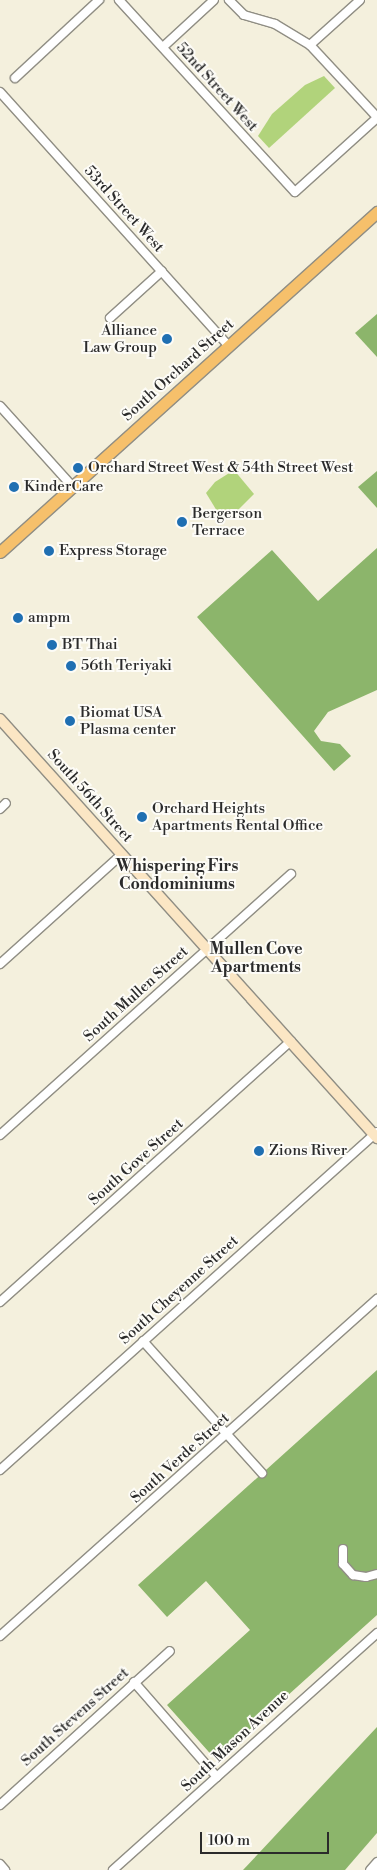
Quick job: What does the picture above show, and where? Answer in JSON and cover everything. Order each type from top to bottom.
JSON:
[{"type":"main road","name":"South Orchard Street","points":[[0,552],[377,212]]},
{"type":"main road","name":"South 56th Street","points":[[0,719],[376,1135]]},
{"type":"street","points":[[15,78],[99,0]]},
{"type":"street","name":"52nd Street West","points":[[119,0],[295,192],[377,117]]},
{"type":"street","points":[[162,47],[214,0]]},
{"type":"street","points":[[229,0],[244,15],[276,24],[310,45],[377,117]]},
{"type":"street","points":[[310,45],[360,0]]},
{"type":"street","name":"53rd Street West","points":[[0,92],[228,345]]},
{"type":"street","points":[[110,318],[162,271]]},
{"type":"street","points":[[0,406],[72,486]]},
{"type":"street","points":[[0,964],[122,854]]},
{"type":"street","name":"South Mullen Street","points":[[0,1135],[291,874]]},
{"type":"street","name":"South Gove Street","points":[[0,1302],[291,1041]]},
{"type":"street","name":"South Cheyenne Street","points":[[0,1470],[376,1135]]},
{"type":"street","name":"South Verde Street","points":[[0,1636],[377,1298]]},
{"type":"street","points":[[143,1341],[262,1473]]},
{"type":"street","points":[[344,1549],[343,1564],[353,1575],[366,1577],[377,1574]]},
{"type":"street","name":"South Mason Avenue","points":[[113,1870],[377,1633]]},
{"type":"street","name":"South Stevens Street","points":[[0,1804],[170,1650]]},
{"type":"street","points":[[134,1682],[217,1777]]},
{"type":"street","points":[[370,1870],[377,1862]]},
{"type":"street","points":[[0,1864],[6,1870]]},
{"type":"green space","points":[[324,76],[335,88],[269,148],[258,136],[272,114],[305,85]]},
{"type":"green space","points":[[377,314],[377,357],[355,333]]},
{"type":"green space","points":[[234,470],[254,494],[229,519],[220,516],[206,493],[215,482]]},
{"type":"green space","points":[[377,471],[377,508],[358,487]]},
{"type":"green space","points":[[377,548],[377,690],[328,712],[314,731],[321,741],[340,744],[351,756],[334,771],[197,617],[272,550],[318,601]]},
{"type":"green space","points":[[377,1370],[377,1615],[216,1760],[167,1705],[250,1630],[206,1581],[167,1617],[138,1585]]},
{"type":"green space","points":[[377,1727],[377,1833],[345,1870],[243,1870]]},
{"type":"place","name":"Alliance Law Group","points":[[167,339]]},
{"type":"place","name":"Orchard Street West & 54th Street West","points":[[78,468]]},
{"type":"place","name":"KinderCare","points":[[14,487]]},
{"type":"place","name":"Bergerson Terrace","points":[[182,522]]},
{"type":"place","name":"Express Storage","points":[[49,551]]},
{"type":"place","name":"ampm","points":[[18,618]]},
{"type":"place","name":"BT Thai","points":[[52,645]]},
{"type":"place","name":"56th Teriyaki","points":[[71,666]]},
{"type":"place","name":"Biomat USA Plasma center","points":[[70,721]]},
{"type":"place","name":"Orchard Heights Apartments Rental Office","points":[[142,817]]},
{"type":"place","name":"Zions River","points":[[259,1151]]},
{"type":"district","name":"Whispering Firs Condominiums","points":[[177,875]]},
{"type":"district","name":"Mullen Cove Apartments","points":[[256,958]]}]
